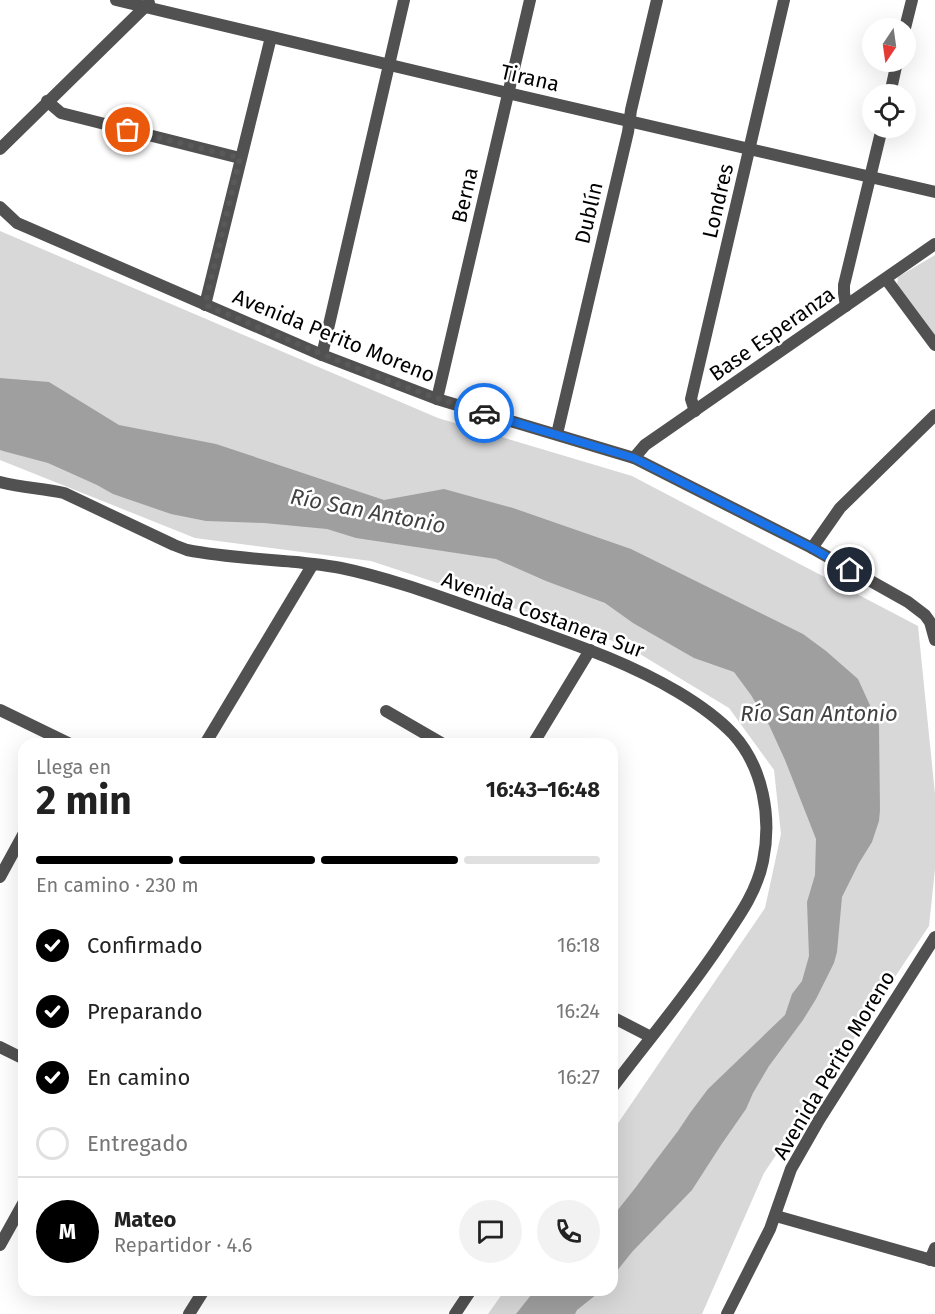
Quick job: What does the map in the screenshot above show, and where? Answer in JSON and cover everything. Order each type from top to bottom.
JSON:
[{"type":"street","name":"Tirana","points":[[116,0],[149,3],[271,37],[935,192]]},
{"type":"street","points":[[322,355],[404,0]]},
{"type":"street","name":"Berna","points":[[437,399],[530,0]]},
{"type":"street","name":"Dublín","points":[[557,434],[657,0]]},
{"type":"street","name":"Londres","points":[[695,411],[691,399],[784,0]]},
{"type":"street","points":[[908,18],[912,0]]},
{"type":"street","points":[[0,149],[149,3]]},
{"type":"street","points":[[205,305],[271,37]]},
{"type":"street","points":[[47,102],[61,113],[240,158]]},
{"type":"street","points":[[846,306],[844,285],[880,138]]},
{"type":"street","name":"Avenida Perito Moreno","points":[[0,207],[17,223],[322,355],[437,399],[634,458],[812,548],[930,612],[935,640]]},
{"type":"street","name":"Base Esperanza","points":[[634,458],[645,445],[935,244]]},
{"type":"street","points":[[886,279],[935,345]]},
{"type":"street","points":[[812,548],[840,508],[935,415]]},
{"type":"street","name":"Avenida Costanera Sur","points":[[0,482],[64,493],[187,550],[340,567],[413,588],[623,663],[705,708],[734,735],[758,776],[767,819],[763,860],[757,882],[750,898],[703,971],[618,1080]]},
{"type":"street","points":[[210,738],[313,564]]},
{"type":"street","points":[[537,738],[590,650]]},
{"type":"street","points":[[0,710],[58,738]]},
{"type":"street","points":[[386,711],[433,738]]},
{"type":"street","points":[[0,877],[18,844]]},
{"type":"street","name":"Avenida Perito Moreno","points":[[728,1314],[776,1216],[791,1169],[819,1119],[935,937]]},
{"type":"street","points":[[618,1020],[651,1036]]},
{"type":"street","points":[[0,1047],[18,1056]]},
{"type":"street","points":[[0,1245],[18,1213]]},
{"type":"street","points":[[776,1216],[933,1256]]},
{"type":"street","points":[[189,1314],[200,1296]]},
{"type":"street","points":[[455,1314],[467,1296]]},
{"type":"shaded area","points":[[0,231],[438,418],[632,476],[918,626],[935,794],[935,869],[929,926],[764,1173],[702,1314],[488,1314],[501,1296],[618,1296],[618,1123],[765,908],[781,834],[774,770],[729,708],[625,645],[371,561],[195,538],[0,460]]},
{"type":"shaded area","points":[[935,255],[935,336],[897,285],[898,277]]},
{"type":"water","name":"Río San Antonio","points":[[0,378],[49,382],[119,425],[216,444],[384,500],[444,489],[513,508],[631,549],[803,634],[858,679],[879,725],[880,810],[872,842],[842,897],[834,963],[803,1020],[769,1066],[746,1109],[692,1190],[618,1270],[618,1210],[708,1089],[785,1015],[792,994],[802,981],[809,956],[807,902],[815,875],[816,839],[769,725],[734,672],[694,658],[633,623],[605,603],[496,559],[356,538],[327,529],[264,523],[206,521],[171,514],[113,494],[48,463],[0,450]]},
{"type":"water","points":[[530,1296],[594,1296],[575,1314],[516,1314]]},
{"type":"way so far","points":[[128,130],[240,158],[205,305],[322,355],[437,399],[484,413]]},
{"type":"route","points":[[484,413],[634,458],[812,548],[850,570]]}]
